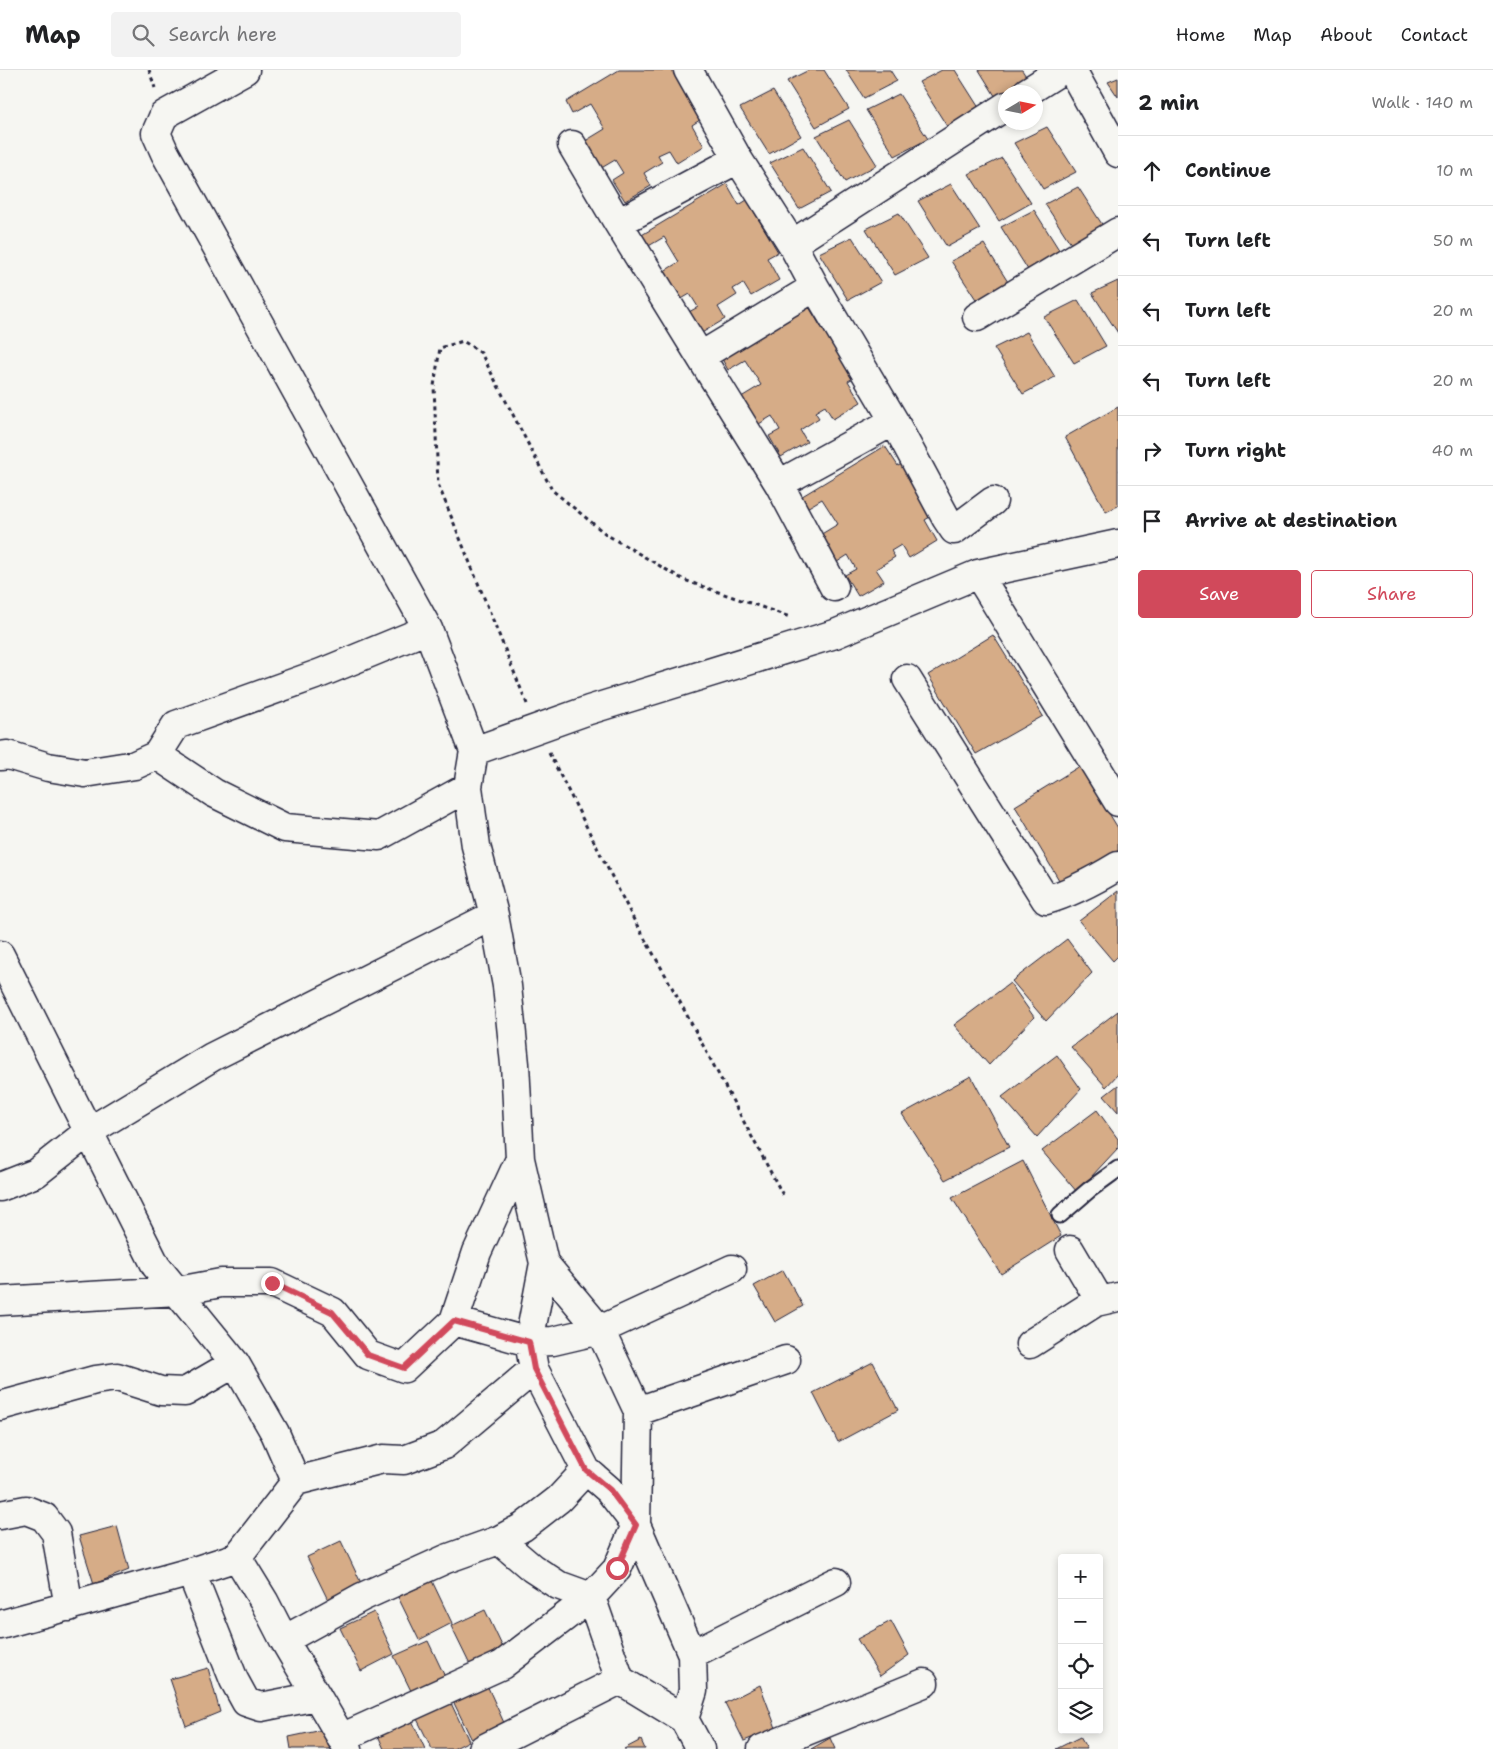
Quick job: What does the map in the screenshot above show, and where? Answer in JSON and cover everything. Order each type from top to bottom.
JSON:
[{"type":"street","points":[[245,70],[164,115],[156,133],[179,179],[428,629],[474,751],[468,787],[476,846],[494,915],[507,986],[515,1064],[520,1159],[544,1264],[529,1342],[534,1369],[586,1470],[610,1490],[636,1525],[692,1654],[692,1691],[684,1719]]},
{"type":"street","points":[[1038,85],[1062,70]]},
{"type":"street","points":[[1072,70],[1118,154]]},
{"type":"street","points":[[697,73],[738,159],[792,244],[815,287],[894,421],[954,530],[994,501]]},
{"type":"street","points":[[792,244],[998,111]]},
{"type":"street","points":[[572,145],[779,484],[834,587]]},
{"type":"street","points":[[618,223],[738,159]]},
{"type":"street","points":[[977,317],[1118,232]]},
{"type":"street","points":[[701,356],[815,287]]},
{"type":"street","points":[[779,484],[894,421]]},
{"type":"street","points":[[474,751],[589,710],[835,634],[978,574],[1118,544]]},
{"type":"street","points":[[978,574],[1118,802]]},
{"type":"street","points":[[0,756],[8,755],[48,767],[85,773],[135,765],[157,755],[176,726],[322,673],[428,629]]},
{"type":"street","points":[[907,679],[1046,900],[1060,896],[1102,876],[1118,866]]},
{"type":"street","points":[[157,755],[214,792],[285,828],[379,836],[468,787]]},
{"type":"street","points":[[0,1187],[36,1174],[88,1132],[212,1057],[494,915]]},
{"type":"street","points":[[0,955],[156,1266],[235,1363],[275,1434],[296,1481]]},
{"type":"street","points":[[0,1301],[178,1291],[221,1283],[272,1283],[332,1312],[368,1355],[404,1368],[454,1321],[477,1252],[520,1159]]},
{"type":"street","points":[[1030,1344],[1096,1302],[1109,1299],[1070,1250]]},
{"type":"street","points":[[237,1557],[344,1743],[502,1665],[591,1597],[617,1568],[636,1525],[638,1411],[600,1330],[544,1264]]},
{"type":"street","points":[[454,1321],[529,1342],[553,1341],[600,1330],[732,1269]]},
{"type":"street","points":[[638,1411],[786,1360]]},
{"type":"street","points":[[0,1406],[95,1380],[117,1377],[162,1391],[185,1392],[235,1363]]},
{"type":"street","points":[[0,1625],[191,1572],[237,1557],[296,1481],[383,1459],[404,1460],[444,1445],[534,1369]]},
{"type":"street","points":[[284,1640],[370,1593],[446,1559],[500,1540],[523,1527],[560,1499],[586,1470]]},
{"type":"street","points":[[0,1515],[26,1510],[44,1517],[56,1533],[69,1607]]},
{"type":"street","points":[[500,1540],[532,1568],[558,1585],[591,1597]]},
{"type":"street","points":[[191,1572],[234,1680],[246,1702],[261,1707],[317,1696]]},
{"type":"street","points":[[692,1654],[836,1582]]},
{"type":"street","points":[[591,1597],[620,1680],[684,1719],[700,1749]]},
{"type":"street","points":[[483,1749],[620,1680]]},
{"type":"street","points":[[762,1749],[924,1683]]},
{"type":"lane","points":[[1060,1215],[1089,1190],[1118,1169]]},
{"type":"path","points":[[784,1197],[671,984],[634,920],[536,729],[438,484],[434,386],[440,348],[463,341],[481,353],[552,490],[607,535],[684,580],[791,618]]},
{"type":"building","points":[[619,70],[674,70],[703,118],[692,125],[704,146],[677,163],[669,150],[658,155],[662,162],[644,173],[651,186],[625,201],[612,180],[623,173],[615,160],[598,170],[582,143],[605,129],[590,104],[572,114],[566,102]]},
{"type":"building","points":[[809,70],[824,70],[849,109],[816,127],[787,81]]},
{"type":"building","points":[[846,70],[890,70],[897,81],[864,98]]},
{"type":"building","points":[[942,70],[955,70],[981,111],[948,128],[919,82]]},
{"type":"building","points":[[979,70],[1022,70],[1029,81],[1022,85],[998,85],[997,99]]},
{"type":"building","points":[[1118,78],[1118,97],[1108,82]]},
{"type":"building","points":[[773,91],[801,136],[769,154],[740,108]]},
{"type":"building","points":[[899,94],[928,139],[895,156],[866,110]]},
{"type":"building","points":[[849,120],[877,165],[845,182],[816,136]]},
{"type":"building","points":[[1047,127],[1076,172],[1043,189],[1014,143]]},
{"type":"building","points":[[803,147],[831,192],[799,209],[770,163]]},
{"type":"building","points":[[1002,158],[1031,203],[999,221],[969,174]]},
{"type":"building","points":[[727,184],[739,205],[747,200],[778,252],[767,258],[779,280],[751,296],[743,283],[733,289],[737,295],[718,307],[725,319],[700,334],[687,313],[698,307],[690,294],[673,304],[656,276],[679,262],[664,237],[647,247],[640,236]]},
{"type":"building","points":[[951,184],[980,229],[947,247],[918,201]]},
{"type":"building","points":[[1078,187],[1107,232],[1075,250],[1045,204]]},
{"type":"building","points":[[1034,210],[1063,256],[1030,273],[1001,227]]},
{"type":"building","points":[[899,213],[928,258],[895,275],[866,229]]},
{"type":"building","points":[[852,237],[881,282],[848,300],[819,253]]},
{"type":"building","points":[[984,244],[1013,290],[981,307],[951,261]]},
{"type":"building","points":[[1118,281],[1118,333],[1092,293]]},
{"type":"building","points":[[1078,300],[1106,346],[1074,363],[1044,317]]},
{"type":"building","points":[[809,307],[821,327],[828,323],[859,375],[848,381],[861,402],[833,419],[825,406],[815,412],[819,418],[800,430],[807,442],[781,457],[769,436],[780,430],[772,416],[754,427],[738,399],[761,385],[745,360],[728,370],[722,359]]},
{"type":"building","points":[[1027,332],[1055,377],[1023,394],[994,348]]},
{"type":"building","points":[[1118,407],[1118,506],[1106,512],[1065,437]]},
{"type":"building","points":[[885,446],[898,466],[905,462],[936,513],[925,520],[937,541],[909,558],[901,545],[891,551],[895,557],[876,569],[884,581],[858,596],[845,575],[856,569],[848,555],[831,566],[815,538],[838,524],[822,499],[805,509],[799,498]]},
{"type":"building","points":[[993,635],[1043,716],[976,754],[928,675]]},
{"type":"building","points":[[1080,766],[1118,828],[1118,853],[1062,885],[1015,806]]},
{"type":"building","points":[[1118,891],[1118,956],[1113,961],[1079,921]]},
{"type":"building","points":[[1067,939],[1092,973],[1046,1021],[1012,981]]},
{"type":"building","points":[[1010,983],[1034,1017],[989,1065],[954,1025]]},
{"type":"building","points":[[1118,1011],[1118,1074],[1106,1087],[1071,1047]]},
{"type":"building","points":[[1057,1055],[1081,1089],[1037,1137],[1002,1097]]},
{"type":"building","points":[[971,1076],[1009,1147],[945,1180],[902,1114]]},
{"type":"building","points":[[1118,1085],[1118,1112],[1104,1096]]},
{"type":"building","points":[[1097,1110],[1118,1139],[1118,1148],[1077,1192],[1042,1151]]},
{"type":"building","points":[[1023,1161],[1061,1236],[1001,1274],[952,1198]]},
{"type":"building","points":[[783,1270],[803,1306],[775,1322],[754,1286]]},
{"type":"building","points":[[873,1362],[898,1410],[838,1442],[813,1393]]},
{"type":"building","points":[[117,1526],[129,1570],[94,1584],[79,1536]]},
{"type":"building","points":[[341,1541],[361,1583],[328,1600],[307,1557]]},
{"type":"building","points":[[432,1581],[452,1623],[419,1640],[398,1597]]},
{"type":"building","points":[[485,1610],[505,1652],[472,1669],[451,1626]]},
{"type":"building","points":[[374,1612],[394,1654],[361,1671],[340,1628]]},
{"type":"building","points":[[891,1621],[909,1655],[880,1676],[857,1639]]},
{"type":"building","points":[[428,1641],[448,1683],[415,1699],[394,1656]]},
{"type":"building","points":[[208,1668],[220,1712],[186,1726],[170,1679]]},
{"type":"building","points":[[486,1683],[505,1725],[473,1742],[452,1699]]},
{"type":"building","points":[[760,1685],[776,1728],[744,1741],[725,1703]]},
{"type":"building","points":[[449,1699],[469,1741],[453,1749],[432,1749],[415,1715]]},
{"type":"building","points":[[410,1716],[425,1749],[384,1749],[376,1731]]},
{"type":"building","points":[[327,1729],[331,1749],[291,1749],[289,1737]]},
{"type":"building","points":[[1080,1737],[1087,1749],[1056,1749]]},
{"type":"building","points":[[830,1738],[835,1749],[811,1749]]},
{"type":"building","points":[[641,1740],[645,1749],[624,1749]]},
{"type":"route","points":[[272,1283],[332,1312],[368,1355],[404,1368],[454,1321],[529,1342],[534,1369],[586,1470],[610,1490],[636,1525],[617,1568]]}]
